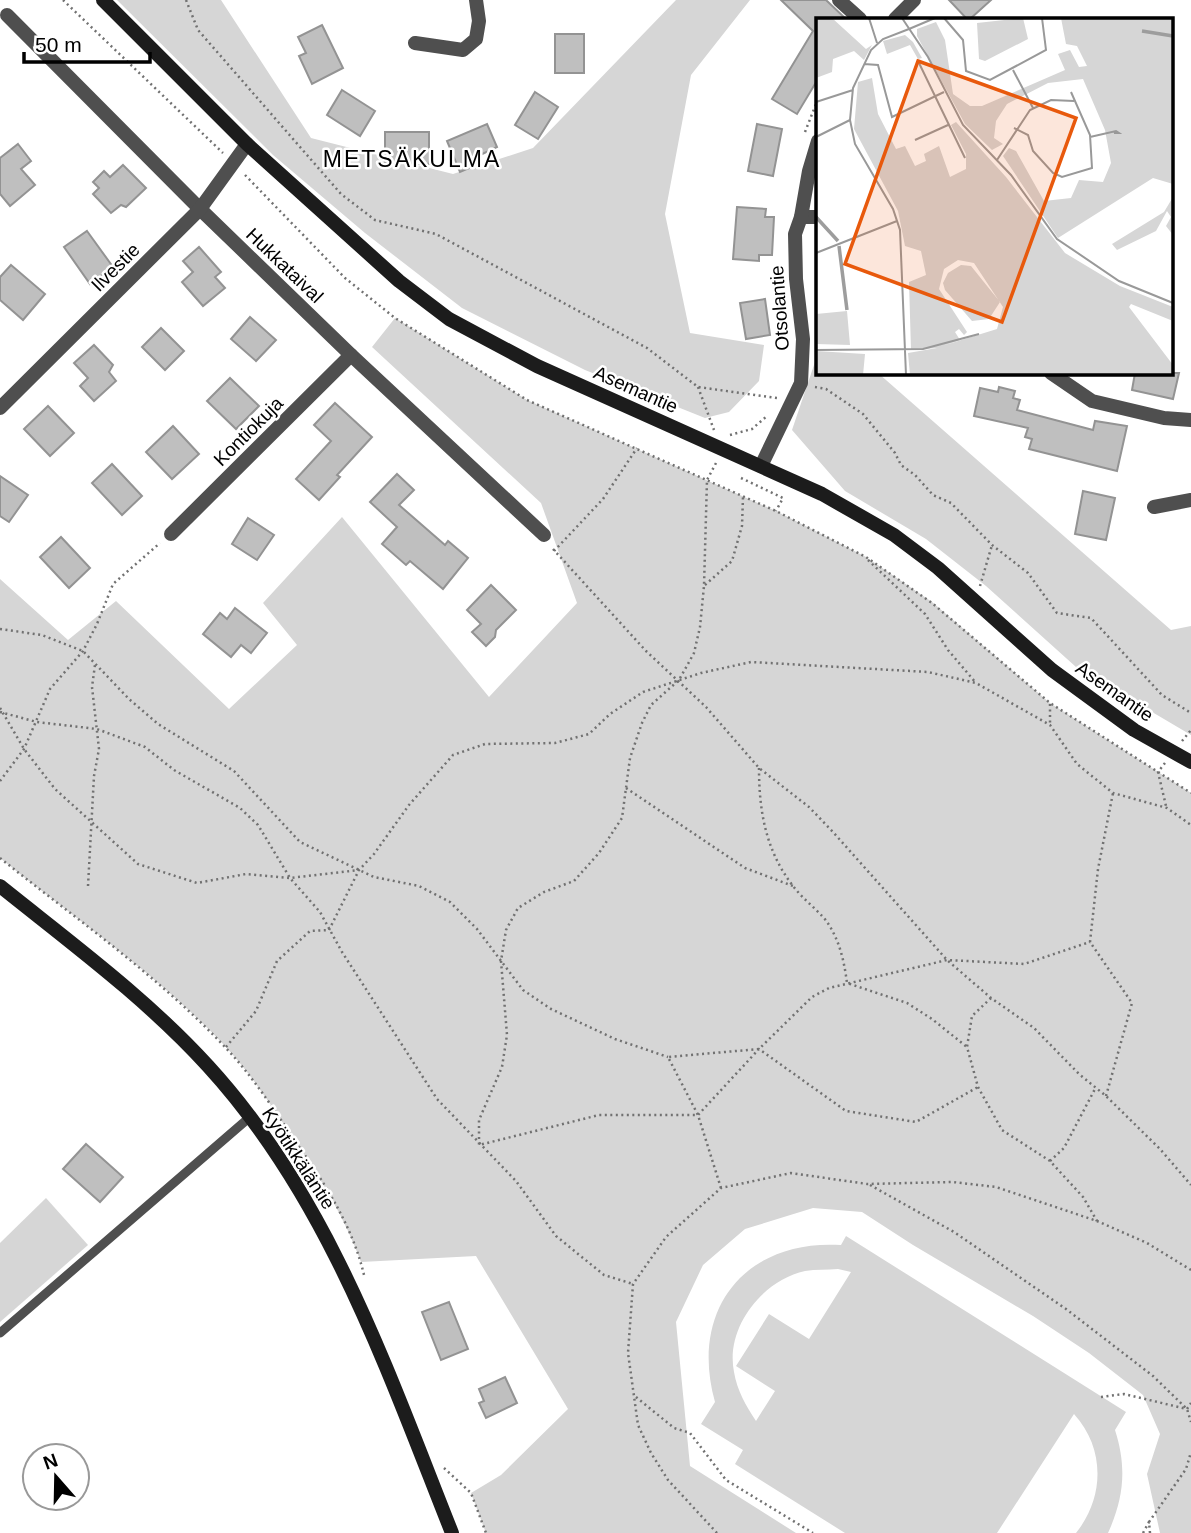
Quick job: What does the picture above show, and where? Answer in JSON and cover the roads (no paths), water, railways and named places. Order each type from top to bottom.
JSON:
[{"type":"main road","name":"Asemantie","points":[[103,0],[247,144],[399,281],[449,319],[537,366],[822,494],[894,535],[938,568],[1052,670],[1135,730],[1191,762]]},
{"type":"main road","name":"Kyötikkäläntie","points":[[0,886],[111,975],[189,1045],[250,1117],[288,1170],[326,1235],[364,1315],[452,1533]]},
{"type":"street","points":[[415,43],[463,50],[476,39],[479,21],[476,0]]},
{"type":"street","points":[[839,0],[859,18]]},
{"type":"street","points":[[896,18],[914,0]]},
{"type":"street","name":"Hukkataival","points":[[7,15],[200,209],[351,355],[544,535]]},
{"type":"street","name":"Ilvestie","points":[[0,408],[200,209],[247,144]]},
{"type":"street","name":"Otsolantie","points":[[761,466],[801,383],[803,339],[796,279],[795,234],[816,147]]},
{"type":"street","points":[[801,217],[816,218]]},
{"type":"street","name":"Kontiokuja","points":[[171,534],[351,355]]},
{"type":"street","points":[[1052,374],[1093,401],[1164,418],[1191,420]]},
{"type":"street","points":[[1154,507],[1191,500]]},
{"type":"lane","points":[[0,1333],[250,1117]]},
{"type":"district","name":"METSÄKULMA","points":[[412,159]]}]
